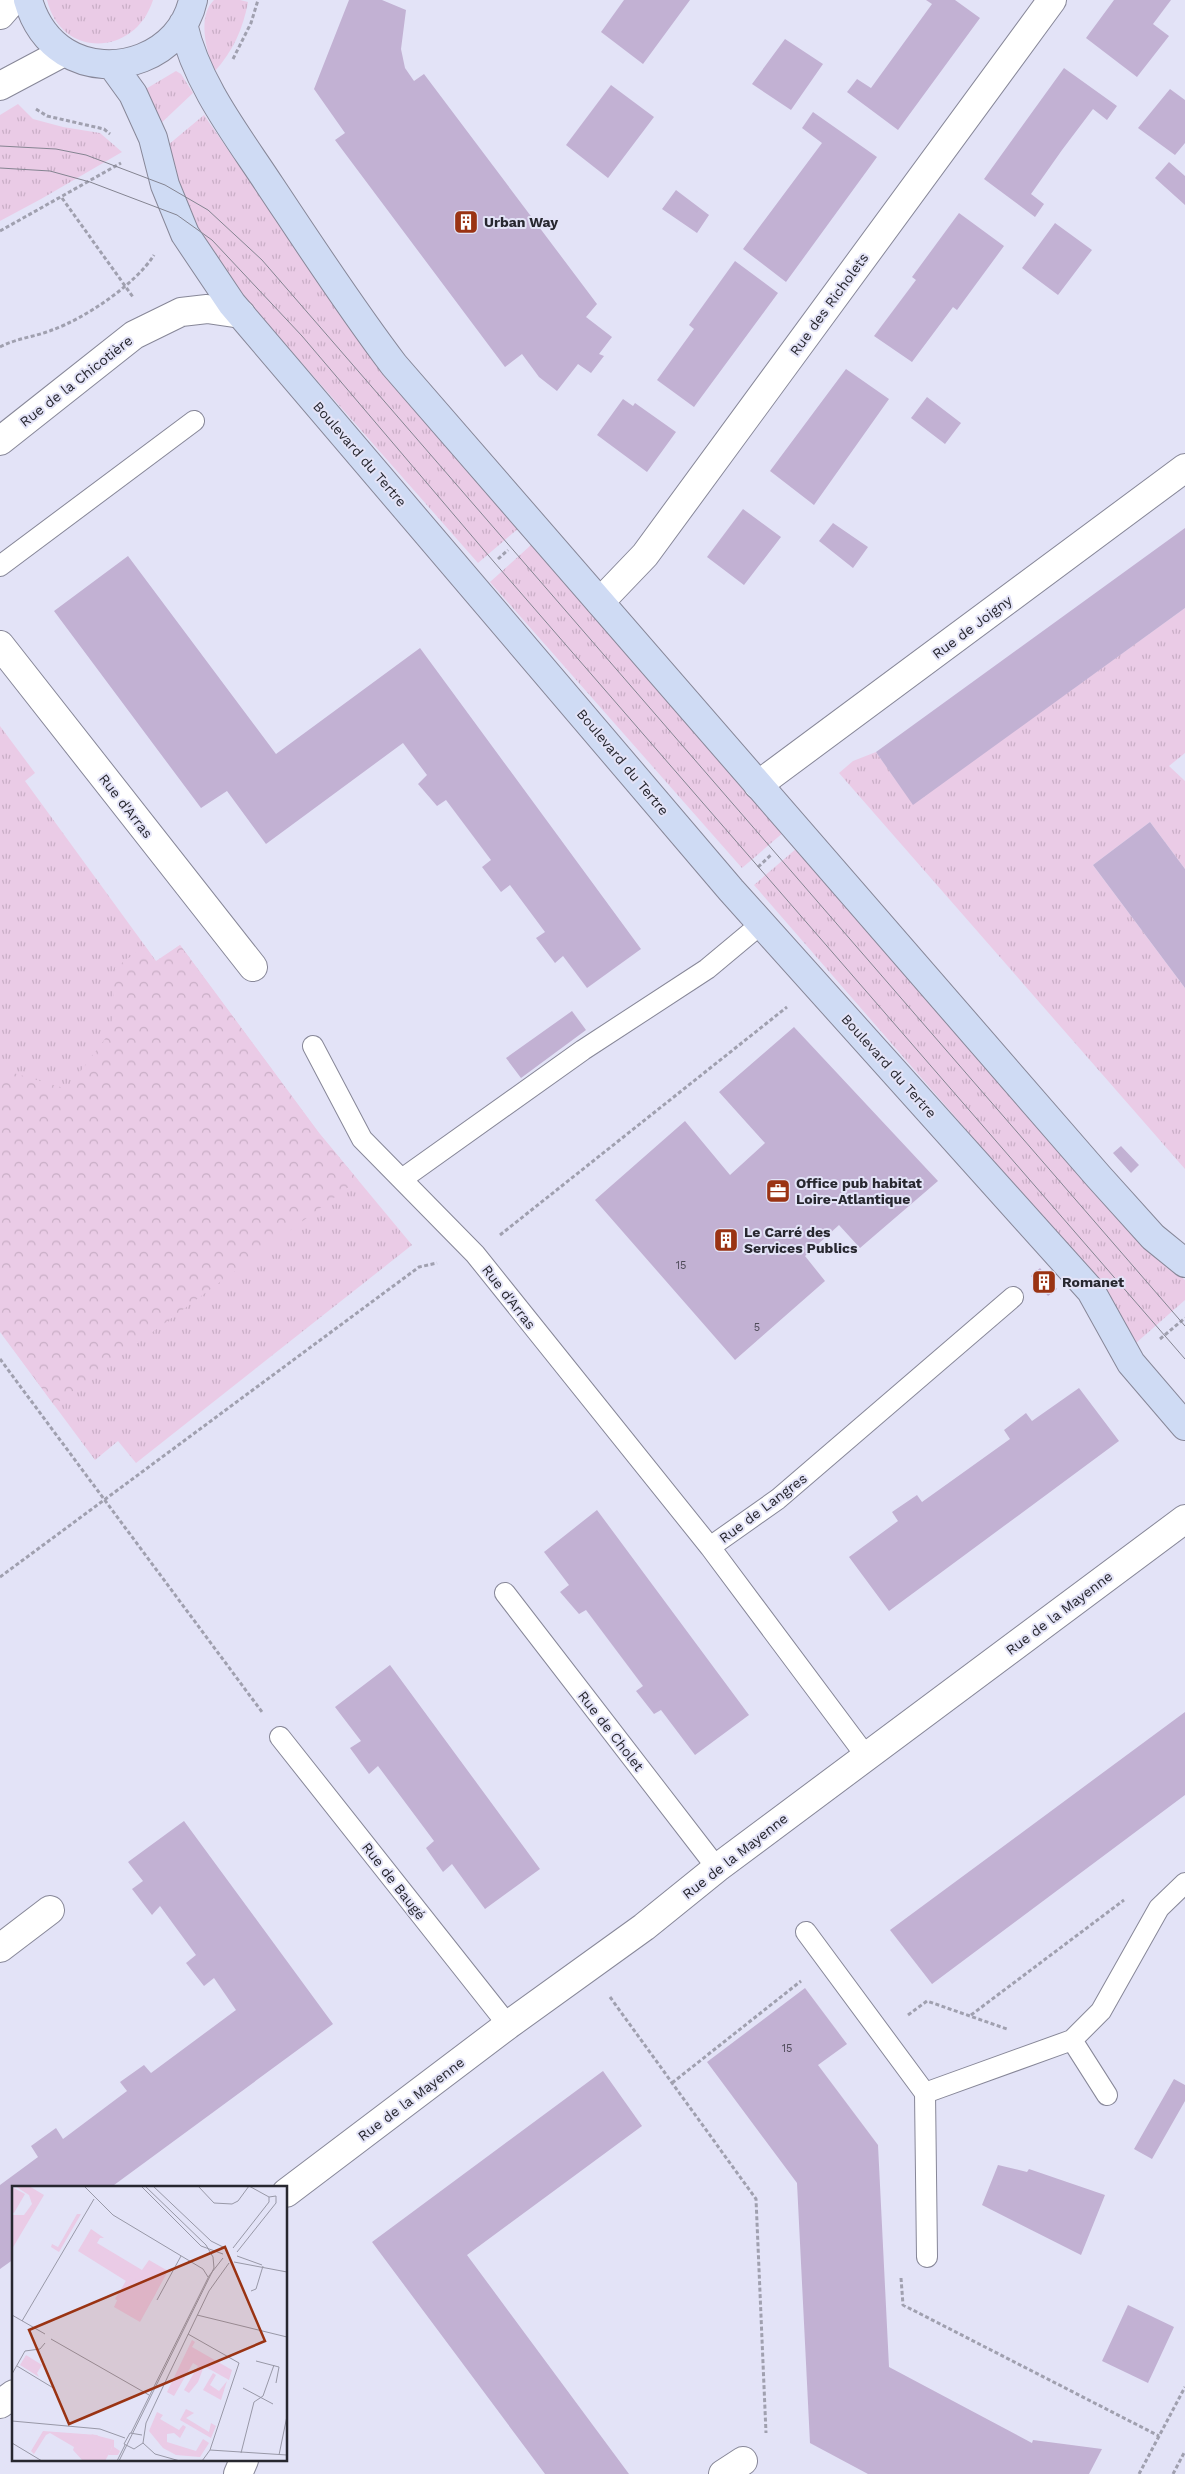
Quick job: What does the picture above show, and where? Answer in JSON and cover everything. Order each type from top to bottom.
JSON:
[{"type":"main road","points":[[28,0],[41,29],[64,52],[95,64],[129,63],[160,49],[188,12]]},
{"type":"main road","points":[[188,12],[189,50],[208,91],[353,311],[394,365],[1098,1176],[1153,1237],[1185,1263]]},
{"type":"main road","name":"Boulevard du Tertre","points":[[112,65],[133,94],[153,138],[165,185],[181,224],[204,264],[241,314],[471,582],[731,890],[1090,1291],[1131,1363],[1185,1426]]},
{"type":"street","points":[[0,16],[13,0]]},
{"type":"street","name":"Rue des Richolets","points":[[600,602],[645,555],[1052,0]]},
{"type":"street","points":[[3,84],[64,52]]},
{"type":"street","name":"Rue de la Chicotière","points":[[0,441],[134,335],[180,312],[207,309],[241,314]]},
{"type":"street","name":"Rue de Joigny","points":[[758,785],[829,735],[1185,468]]},
{"type":"street","name":"Rue d'Arras","points":[[0,644],[252,967]]},
{"type":"street","name":"Rue de la Mayenne","points":[[288,2192],[508,2025],[644,1927],[717,1868],[866,1756],[1185,1519]]},
{"type":"street","points":[[0,1948],[50,1910]]},
{"type":"street","points":[[0,2404],[12,2395]]},
{"type":"street","points":[[238,2474],[243,2462]]},
{"type":"lane","points":[[0,566],[194,421]]},
{"type":"lane","points":[[402,1179],[583,1050],[706,969],[761,924]]},
{"type":"lane","name":"Rue d'Arras","points":[[313,1046],[362,1139],[475,1254],[710,1547]]},
{"type":"lane","name":"Rue de Langres","points":[[866,1756],[710,1547],[778,1499],[1013,1297]]},
{"type":"lane","name":"Rue de Cholet","points":[[505,1594],[717,1868]]},
{"type":"lane","name":"Rue de Baugé","points":[[280,1738],[508,2025]]},
{"type":"lane","points":[[925,2094],[1072,2040],[1101,2011],[1159,1908],[1185,1882]]},
{"type":"lane","points":[[806,1932],[925,2094],[927,2257]]},
{"type":"lane","points":[[1072,2040],[1107,2095]]},
{"type":"path","points":[[3,84],[30,106],[48,116],[104,129],[116,139]]},
{"type":"path","points":[[62,198],[153,326]]},
{"type":"path","points":[[0,346],[68,324],[126,287],[150,262],[163,241],[181,224]]},
{"type":"path","points":[[471,582],[535,526]]},
{"type":"path","points":[[731,890],[798,832]]},
{"type":"path","points":[[0,1578],[418,1267],[475,1254],[787,1006]]},
{"type":"path","points":[[0,1359],[280,1738]]},
{"type":"path","points":[[971,2015],[1130,1896]]},
{"type":"path","points":[[602,1958],[609,1996],[756,2199],[767,2442]]},
{"type":"path","points":[[672,2083],[805,1978]]},
{"type":"path","points":[[882,2034],[928,2001],[1006,2027],[1022,2058]]},
{"type":"path","points":[[1139,2474],[1185,2387]]},
{"type":"path","points":[[1173,2474],[1185,2450]]},
{"type":"green space","points":[[47,0],[153,0],[144,19],[131,32],[115,41],[98,44],[82,41],[67,33],[55,19]]},
{"type":"green space","points":[[214,0],[240,0],[248,2],[236,39],[227,56],[215,71],[206,45],[204,25],[209,7]]},
{"type":"green space","points":[[176,71],[181,74],[193,93],[158,126],[139,93]]},
{"type":"green space","points":[[18,104],[33,119],[63,127],[100,133],[122,152],[0,221],[0,115]]},
{"type":"green space","points":[[204,115],[354,332],[520,527],[478,563],[205,253],[190,229],[168,145]]},
{"type":"green space","points":[[531,545],[784,832],[742,868],[490,582]]},
{"type":"green space","points":[[1185,608],[1185,753],[1169,766],[1185,781],[1185,869],[1150,822],[1093,865],[1185,988],[1185,1169],[839,773],[853,761],[876,752],[913,804]]},
{"type":"green space","points":[[0,726],[35,773],[25,781],[156,961],[180,945],[319,1133],[412,1245],[136,1463],[118,1441],[95,1460],[0,1332]]},
{"type":"green space","points":[[797,848],[1143,1245],[1185,1280],[1185,1300],[1136,1343],[1095,1278],[754,885]]},
{"type":"green space","points":[[180,945],[319,1133],[358,1180],[54,1405],[0,1331],[0,1069],[67,1089],[111,1031],[115,968],[145,946],[156,962]]},
{"type":"building","name":"Urban Way","points":[[349,0],[382,0],[406,10],[401,49],[405,68],[414,81],[424,74],[597,304],[586,317],[612,337],[599,354],[604,356],[591,373],[578,364],[557,391],[539,377],[522,354],[505,367],[335,140],[345,133],[314,89]]},
{"type":"building","points":[[624,0],[690,0],[643,64],[601,32]]},
{"type":"building","points":[[926,0],[955,0],[980,18],[898,130],[847,92],[857,79],[871,88],[932,4]]},
{"type":"building","points":[[1114,0],[1171,0],[1153,24],[1169,36],[1137,77],[1086,38]]},
{"type":"building","points":[[785,39],[823,64],[791,110],[752,84]]},
{"type":"building","points":[[1064,68],[1117,106],[1107,120],[1093,109],[1062,150],[1031,194],[1044,204],[1035,217],[984,179]]},
{"type":"building","points":[[611,85],[654,117],[608,178],[566,145]]},
{"type":"building","points":[[1170,89],[1185,100],[1185,143],[1175,155],[1138,128]]},
{"type":"building","points":[[813,112],[877,157],[786,282],[743,249],[822,143],[802,128]]},
{"type":"building","points":[[1169,162],[1185,176],[1185,205],[1155,178]]},
{"type":"building","points":[[676,190],[709,215],[697,233],[662,209]]},
{"type":"building","points":[[959,213],[1004,246],[957,310],[953,307],[912,362],[874,336],[916,280],[912,277]]},
{"type":"building","points":[[1055,223],[1092,250],[1058,295],[1022,268]]},
{"type":"building","points":[[735,261],[778,293],[694,407],[657,380],[694,329],[689,325]]},
{"type":"building","points":[[846,369],[889,399],[814,505],[770,471]]},
{"type":"building","points":[[927,397],[961,423],[945,444],[911,418]]},
{"type":"building","points":[[623,399],[633,406],[635,403],[676,432],[647,472],[597,435]]},
{"type":"building","points":[[743,509],[781,537],[744,585],[707,557]]},
{"type":"building","points":[[833,523],[868,547],[853,568],[819,541]]},
{"type":"building","points":[[1185,528],[1185,608],[913,805],[876,752]]},
{"type":"building","points":[[128,556],[276,754],[420,648],[641,949],[587,988],[563,956],[555,963],[536,938],[545,932],[510,885],[501,892],[482,867],[491,860],[446,800],[437,806],[418,784],[427,775],[403,743],[266,844],[227,791],[201,808],[54,611]]},
{"type":"building","points":[[1150,822],[1185,869],[1185,988],[1093,865]]},
{"type":"building","points":[[572,1011],[586,1030],[521,1078],[506,1058]]},
{"type":"building","points":[[794,1027],[938,1181],[860,1248],[839,1225],[805,1256],[825,1281],[735,1360],[595,1200],[685,1121],[730,1175],[765,1143],[719,1092]]},
{"type":"building","points":[[1121,1146],[1139,1165],[1131,1173],[1113,1153]]},
{"type":"building","name":"Romanet","points":[[1040,1268],[1057,1289],[1048,1296],[1031,1276]]},
{"type":"building","points":[[1079,1388],[1119,1441],[889,1611],[849,1557],[898,1521],[892,1512],[917,1495],[922,1502],[1010,1439],[1004,1430],[1026,1413],[1032,1421]]},
{"type":"building","points":[[597,1510],[749,1715],[695,1755],[661,1710],[654,1714],[636,1691],[643,1686],[586,1610],[579,1614],[560,1592],[569,1585],[544,1552]]},
{"type":"building","points":[[390,1665],[540,1869],[485,1909],[452,1864],[443,1872],[426,1848],[434,1841],[378,1766],[369,1774],[350,1748],[361,1741],[335,1707]]},
{"type":"building","points":[[1185,1712],[1185,1795],[932,1984],[890,1930]]},
{"type":"building","points":[[184,1821],[333,2024],[113,2186],[12,2186],[12,2260],[0,2269],[0,2185],[38,2157],[31,2146],[56,2128],[63,2139],[127,2091],[120,2082],[144,2065],[151,2073],[236,2010],[214,1978],[204,1986],[186,1963],[196,1955],[160,1906],[152,1915],[132,1889],[143,1881],[128,1862]]},
{"type":"building","points":[[805,1988],[847,2044],[818,2065],[878,2145],[889,2367],[1032,2443],[1033,2440],[1102,2449],[1089,2474],[868,2474],[810,2443],[797,2183],[707,2062]]},
{"type":"building","points":[[603,2071],[642,2126],[467,2255],[629,2474],[545,2474],[372,2242]]},
{"type":"building","points":[[1174,2079],[1185,2085],[1185,2101],[1152,2159],[1134,2149]]},
{"type":"building","points":[[998,2165],[1027,2172],[1029,2169],[1105,2195],[1081,2255],[982,2205]]},
{"type":"building","points":[[1128,2305],[1174,2327],[1148,2383],[1102,2361]]},
{"type":"tram line","points":[[0,146],[56,149],[86,155],[165,185],[208,210],[262,260],[1185,1326]]},
{"type":"tram line","points":[[0,168],[50,171],[90,182],[177,215],[212,240],[302,336],[494,562],[1185,1359]]},
{"type":"place","name":"Urban Way","points":[[466,222]]},
{"type":"place","name":"Office pub habitat Loire-Atlantique","points":[[778,1191]]},
{"type":"place","name":"Le Carré des Services Publics","points":[[726,1240]]},
{"type":"place","name":"Romanet","points":[[1044,1282]]}]
